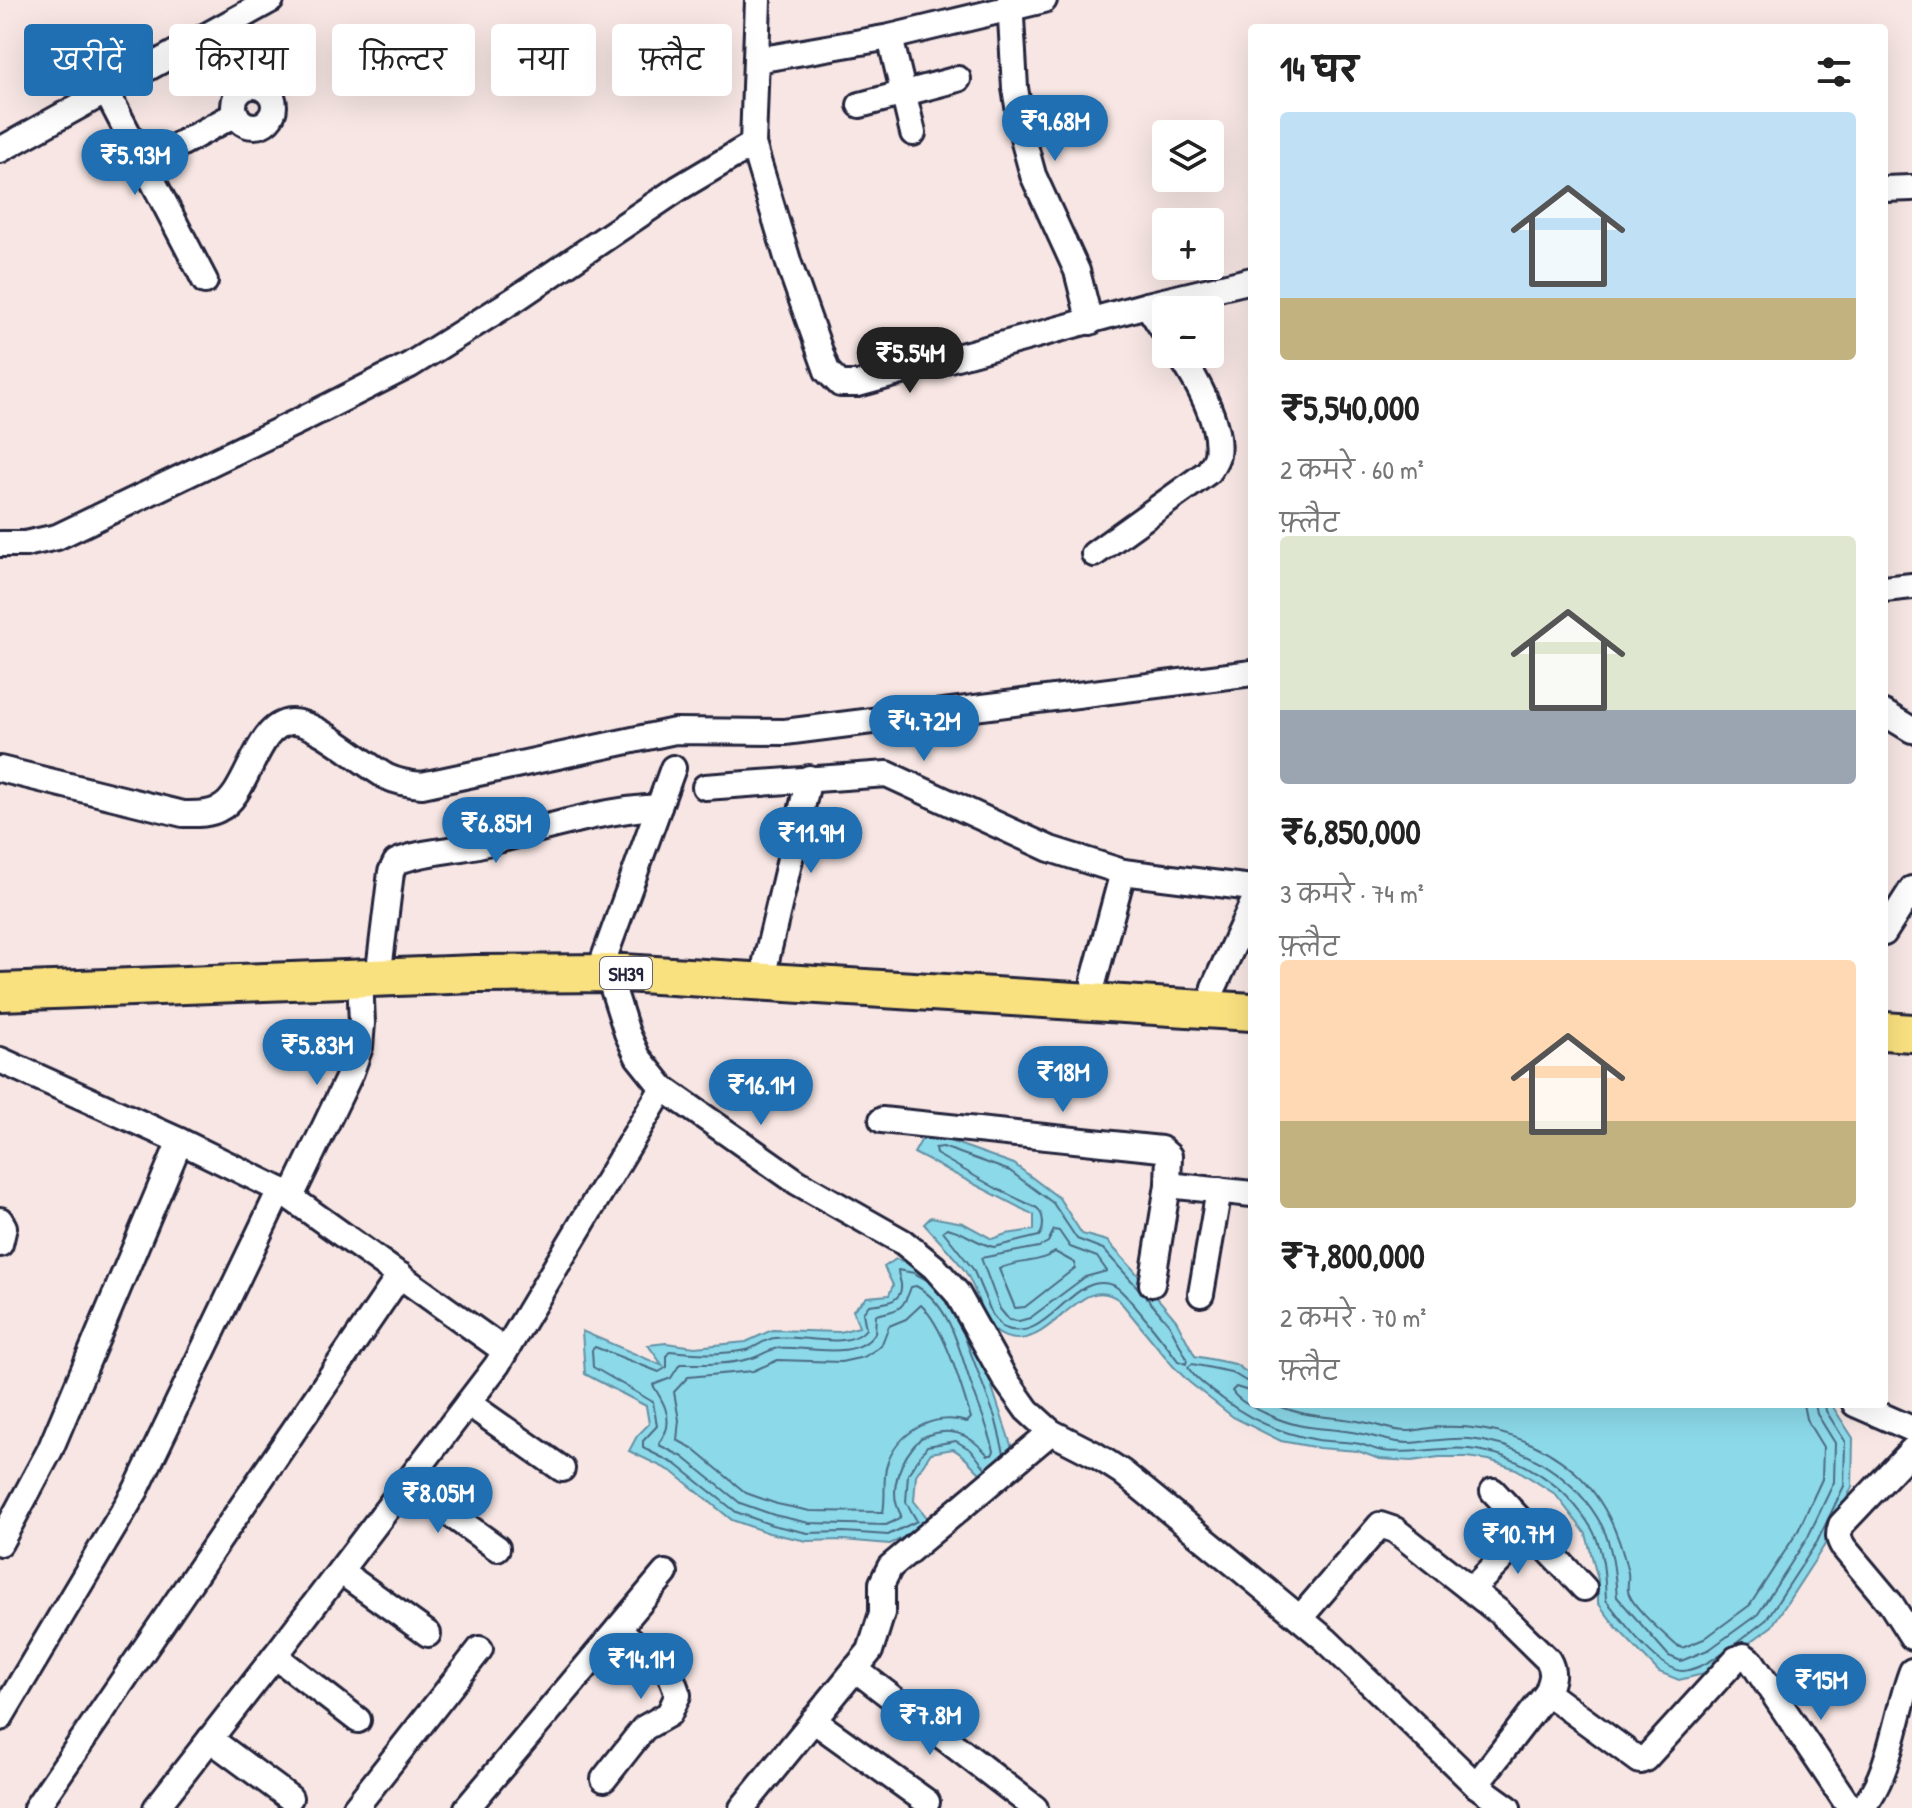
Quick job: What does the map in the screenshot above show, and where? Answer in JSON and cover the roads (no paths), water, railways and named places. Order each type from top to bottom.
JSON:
[{"type":"main road","name":"SH39","points":[[0,973],[370,970],[766,961],[1248,990]]},
{"type":"main road","name":"SH39","points":[[606,966],[803,983],[1248,1012]]},
{"type":"main road","name":"SH39","points":[[0,992],[370,970]]},
{"type":"main road","points":[[1888,1031],[1912,1033]]},
{"type":"main road","points":[[1888,1051],[1912,1053]]},
{"type":"street","points":[[153,65],[271,0]]},
{"type":"street","points":[[758,0],[753,144],[798,291],[827,371],[840,384],[858,384],[1147,305],[1248,281]]},
{"type":"street","points":[[757,60],[890,37],[1010,4],[1044,0]]},
{"type":"street","points":[[1010,4],[1015,88],[1024,142],[1033,175],[1077,271],[1090,322]]},
{"type":"street","points":[[890,37],[913,133]]},
{"type":"street","points":[[860,105],[958,79]]},
{"type":"street","points":[[0,150],[97,96]]},
{"type":"street","points":[[109,96],[205,281]]},
{"type":"street","points":[[145,163],[236,114]]},
{"type":"street","points":[[0,544],[25,544],[57,537],[410,365],[517,298],[679,188],[753,144]]},
{"type":"street","points":[[1888,189],[1912,188]]},
{"type":"street","points":[[1147,305],[1152,313]]},
{"type":"street","points":[[1094,554],[1208,472],[1217,457],[1216,433],[1207,402],[1187,368]]},
{"type":"street","points":[[1888,589],[1912,586]]},
{"type":"street","points":[[0,769],[183,814],[201,815],[220,809],[231,800],[270,734],[281,724],[291,722],[310,726],[388,777],[422,785],[675,731],[785,732],[1248,674]]},
{"type":"street","points":[[1888,715],[1912,730]]},
{"type":"street","points":[[673,768],[606,966],[627,1033],[638,1057],[663,1088],[797,1182],[903,1242],[934,1267],[957,1293],[1005,1379],[1027,1410],[1051,1432],[1122,1472],[1300,1618],[1476,1785],[1508,1808]]},
{"type":"street","points":[[705,787],[887,774],[1050,849],[1123,872],[1248,888]]},
{"type":"street","points":[[766,961],[809,778]]},
{"type":"street","points":[[0,1718],[136,1490],[285,1194],[351,1072],[360,1047],[370,970],[391,872],[396,862],[597,814],[659,807]]},
{"type":"street","points":[[1094,980],[1123,872]]},
{"type":"street","points":[[1888,927],[1912,889]]},
{"type":"street","points":[[1214,987],[1248,914]]},
{"type":"street","points":[[0,1060],[180,1141],[285,1194],[505,1351]]},
{"type":"street","points":[[156,1808],[505,1351],[663,1088]]},
{"type":"street","points":[[882,1120],[1161,1149],[1169,1156],[1168,1185],[1152,1284]]},
{"type":"street","points":[[0,1543],[50,1450],[180,1141]]},
{"type":"street","points":[[1168,1185],[1248,1194]]},
{"type":"street","points":[[1201,1294],[1219,1190]]},
{"type":"street","points":[[0,1220],[4,1227],[0,1244]]},
{"type":"street","points":[[36,1808],[400,1275]]},
{"type":"street","points":[[468,1403],[562,1469]]},
{"type":"street","points":[[1864,1408],[1912,1429]]},
{"type":"street","points":[[750,1805],[813,1720],[870,1651],[882,1613],[882,1583],[890,1567],[1051,1432]]},
{"type":"street","points":[[1912,1450],[1841,1525],[1838,1533],[1844,1548],[1883,1593],[1912,1637]]},
{"type":"street","points":[[407,1483],[497,1548]]},
{"type":"street","points":[[1493,1491],[1584,1588]]},
{"type":"street","points":[[1300,1618],[1380,1525],[1395,1530],[1472,1589],[1548,1660],[1553,1668],[1547,1693],[1476,1785]]},
{"type":"street","points":[[1472,1589],[1530,1530]]},
{"type":"street","points":[[340,1571],[428,1634]]},
{"type":"street","points":[[467,1808],[665,1573]]},
{"type":"street","points":[[604,1779],[644,1728],[669,1714],[678,1695],[670,1673],[618,1629]]},
{"type":"street","points":[[355,1808],[480,1649]]},
{"type":"street","points":[[275,1656],[358,1720]]},
{"type":"street","points":[[1547,1693],[1640,1761],[1649,1755],[1736,1659],[1744,1656],[1752,1662],[1850,1808]]},
{"type":"street","points":[[855,1669],[1035,1808]]},
{"type":"street","points":[[1861,1808],[1880,1780],[1912,1671]]},
{"type":"street","points":[[813,1720],[927,1802]]},
{"type":"street","points":[[210,1739],[290,1798]]},
{"type":"water","points":[[923,1137],[944,1139],[1014,1164],[1059,1198],[1082,1234],[1107,1241],[1132,1268],[1176,1320],[1195,1356],[1235,1364],[1248,1373],[1248,1408],[1834,1408],[1853,1438],[1852,1487],[1824,1546],[1772,1626],[1720,1665],[1679,1680],[1659,1672],[1617,1628],[1598,1603],[1598,1580],[1586,1534],[1555,1494],[1516,1469],[1467,1457],[1412,1461],[1379,1459],[1358,1451],[1281,1441],[1233,1417],[1189,1382],[1119,1300],[1106,1294],[1094,1294],[1082,1300],[1032,1336],[1018,1339],[996,1332],[989,1324],[965,1271],[924,1224],[931,1217],[963,1223],[992,1239],[1034,1230],[1034,1215],[914,1153]]},
{"type":"water","points":[[896,1259],[940,1278],[979,1348],[1013,1451],[989,1481],[953,1449],[931,1453],[916,1475],[914,1501],[932,1524],[890,1544],[807,1541],[769,1533],[732,1520],[673,1472],[629,1451],[637,1436],[649,1424],[646,1406],[585,1374],[582,1331],[663,1366],[648,1345],[666,1343],[695,1347],[746,1342],[772,1330],[840,1332],[859,1327],[853,1310],[867,1297],[889,1295],[893,1285],[884,1267]]}]
